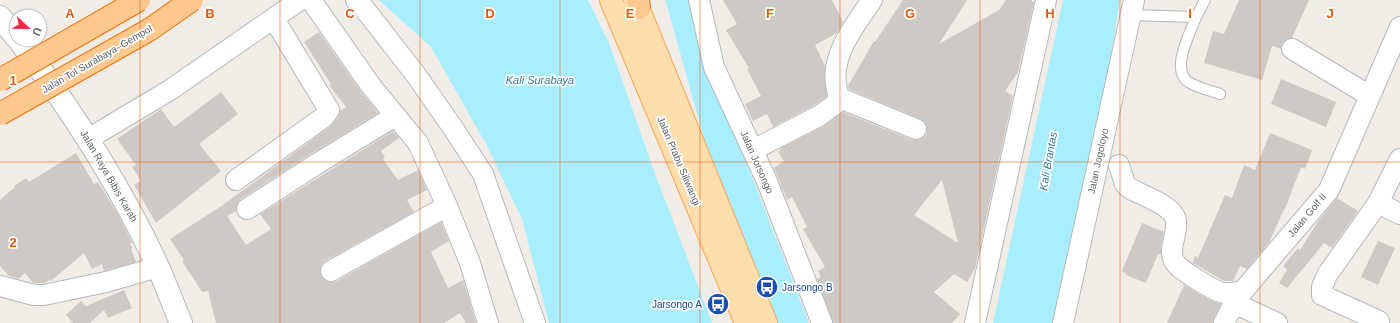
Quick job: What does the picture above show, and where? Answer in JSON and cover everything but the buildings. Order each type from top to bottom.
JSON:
[{"type":"highway","points":[[0,80],[139,0]]},
{"type":"highway","name":"Jalan Tol Surabaya–Gempol","points":[[0,114],[149,30],[192,0]]},
{"type":"main road","name":"Jalan Prabu Siliwangi","points":[[611,0],[746,323]]},
{"type":"main road","name":"Jalan Prabu Siliwangi","points":[[637,3],[766,323]]},
{"type":"main road","name":"Jalan Raya Bibis Karah","points":[[22,48],[52,85],[88,139],[113,181],[158,267],[181,323]]},
{"type":"street","points":[[88,139],[170,90],[300,0]]},
{"type":"street","points":[[310,0],[371,86],[418,143],[447,206],[470,263],[488,323]]},
{"type":"street","points":[[356,0],[360,3],[416,75],[453,128],[482,174],[535,323]]},
{"type":"street","name":"Jalan Jorsongo","points":[[699,0],[714,67],[754,150],[822,323]]},
{"type":"street","points":[[872,0],[845,42],[837,62],[836,90],[840,98],[916,129]]},
{"type":"street","points":[[975,323],[1046,0]]},
{"type":"street","name":"Jalan Jogoloyo","points":[[1063,323],[1132,7]]},
{"type":"street","points":[[236,180],[324,117],[329,110],[274,19]]},
{"type":"street","name":"Jalan Golf II","points":[[1224,323],[1238,297],[1329,190],[1400,27]]},
{"type":"street","points":[[1292,49],[1370,96]]},
{"type":"street","points":[[754,150],[819,116],[834,105],[840,98]]},
{"type":"street","points":[[247,209],[315,165],[396,116]]},
{"type":"street","points":[[1379,321],[1322,295],[1322,287],[1327,275],[1378,203],[1400,160]]},
{"type":"street","points":[[1120,165],[1125,184],[1129,188],[1160,204],[1171,212],[1175,218],[1176,225],[1172,250],[1173,259],[1177,265],[1202,283],[1224,293],[1238,297],[1277,323]]},
{"type":"street","points":[[1378,203],[1400,214]]},
{"type":"street","points":[[331,271],[447,206]]},
{"type":"street","points":[[0,286],[34,295],[44,295],[106,282],[158,267]]},
{"type":"lane","points":[[1205,0],[1196,17],[1181,58],[1180,69],[1183,78],[1190,84],[1220,94]]},
{"type":"lane","points":[[1132,7],[1196,17]]},
{"type":"water","name":"Kali Surabaya","points":[[379,0],[588,0],[609,43],[654,171],[712,323],[549,323],[522,219],[486,144],[431,47]]},
{"type":"water","name":"Kali Brantas","points":[[1063,0],[1120,0],[1099,128],[1057,323],[993,323]]},
{"type":"waterway","points":[[682,0],[723,147],[792,323]]},
{"type":"place","name":"Jarsongo B","points":[[767,287]]},
{"type":"place","name":"Jarsongo A","points":[[718,304]]}]
